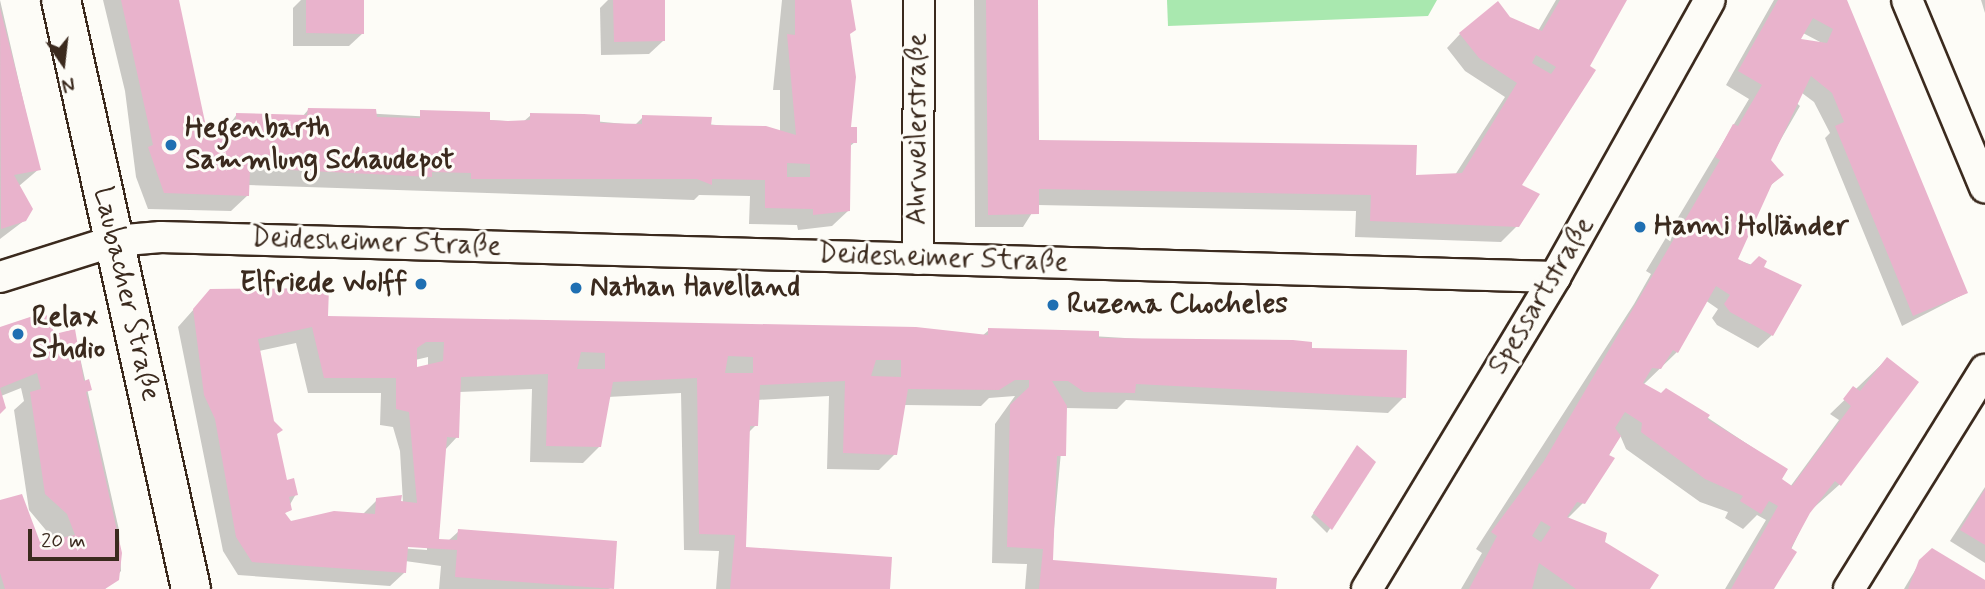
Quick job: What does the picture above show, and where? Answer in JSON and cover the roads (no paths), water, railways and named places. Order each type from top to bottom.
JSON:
[{"type":"street","name":"Laubacher Straße","points":[[61,0],[191,589]]},
{"type":"street","name":"Ahrweilerstraße","points":[[918,258],[919,0]]},
{"type":"street","name":"Spessartstraße","points":[[1367,589],[1555,277],[1710,0]]},
{"type":"street","points":[[1907,0],[1985,187]]},
{"type":"street","name":"Deidesheimer Straße","points":[[0,277],[114,241],[161,237],[1555,277]]},
{"type":"street","points":[[1849,589],[1985,370]]},
{"type":"place","name":"Hegenbarth Sammlung Schaudepot","points":[[171,145]]},
{"type":"place","name":"Hanni Holländer","points":[[1640,227]]},
{"type":"place","name":"Elfriede Wolff","points":[[421,284]]},
{"type":"place","name":"Nathan Havelland","points":[[576,288]]},
{"type":"place","name":"Ruzena Chocheles","points":[[1053,305]]},
{"type":"place","name":"Relax Studio","points":[[18,334]]}]
